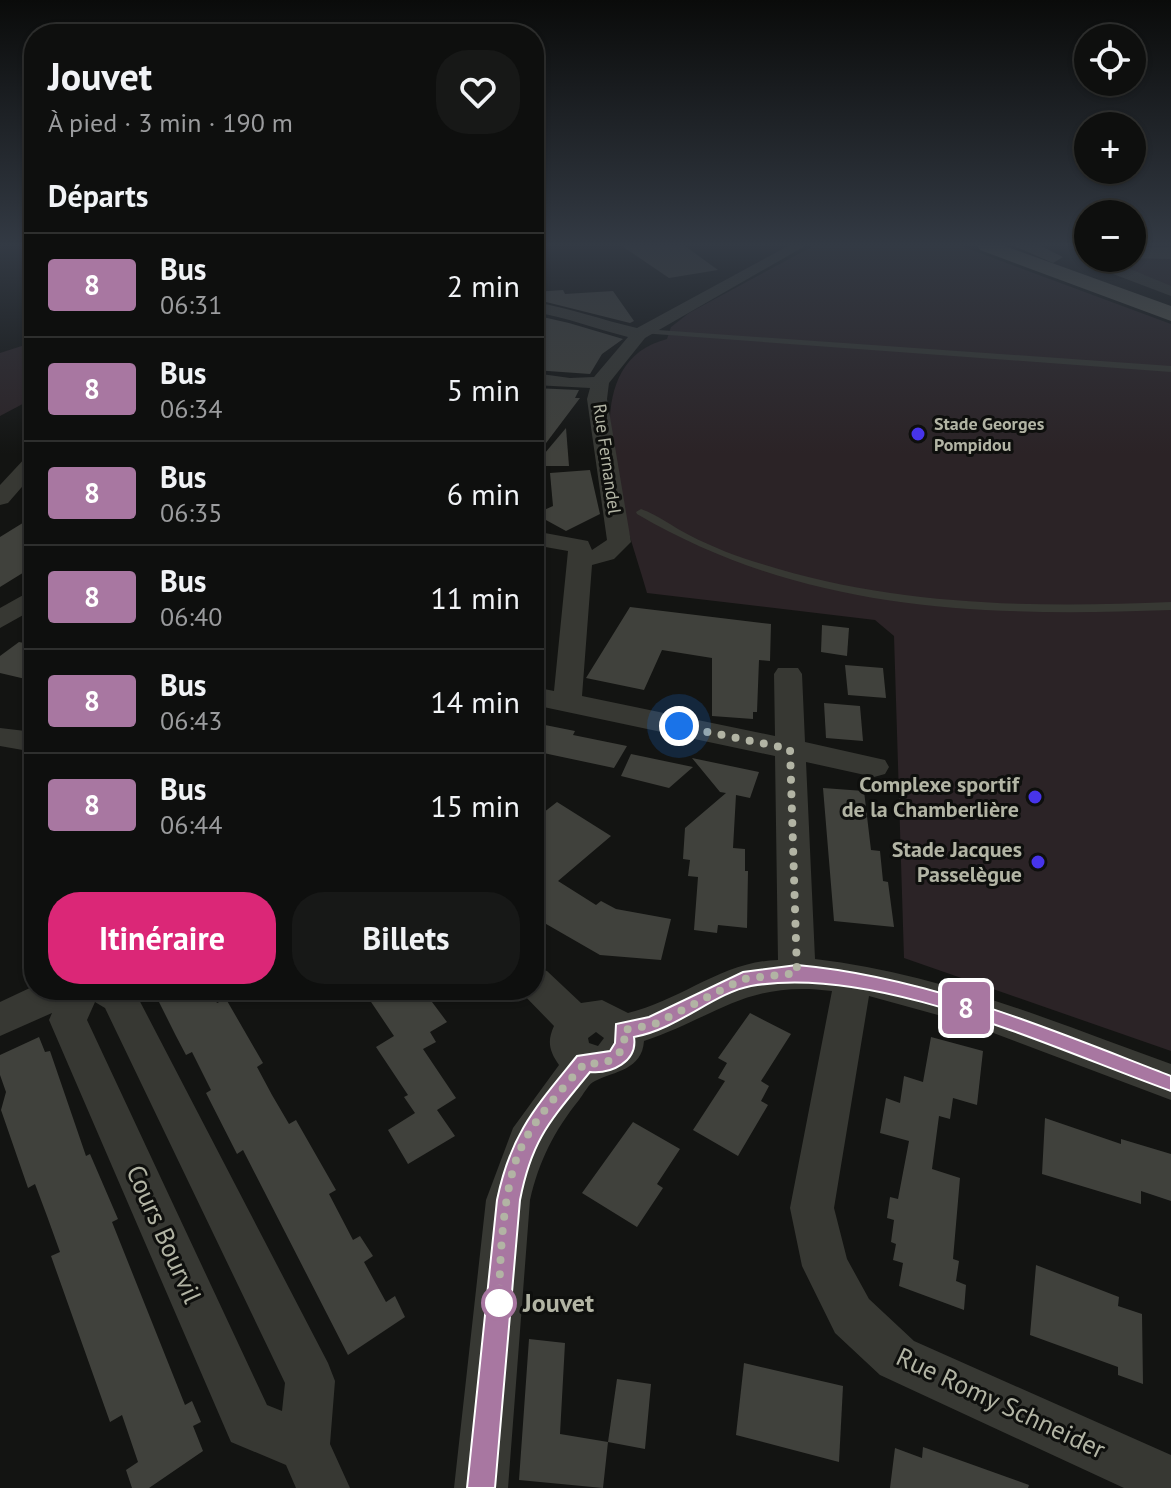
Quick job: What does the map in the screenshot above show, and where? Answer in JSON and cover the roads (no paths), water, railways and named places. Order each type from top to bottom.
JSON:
[{"type":"street","points":[[577,315],[596,324],[642,333]]},
{"type":"street","points":[[544,380],[570,384],[600,382],[642,333],[673,315]]},
{"type":"street","name":"Rue Fernandel","points":[[580,560],[606,554],[619,542],[597,399],[600,382]]},
{"type":"street","points":[[0,498],[24,471]]},
{"type":"street","points":[[544,540],[580,546],[567,702]]},
{"type":"street","points":[[0,620],[24,604]]},
{"type":"street","points":[[788,674],[797,973]]},
{"type":"street","points":[[544,698],[874,767]]},
{"type":"street","points":[[0,737],[24,741]]},
{"type":"street","points":[[0,748],[24,744]]},
{"type":"street","points":[[544,995],[580,1042],[602,1064],[617,1057],[625,1045],[623,1030],[653,1025],[743,979],[797,973],[853,978],[947,1001],[1171,1082]]},
{"type":"street","name":"Rue Romy Schneider","points":[[853,978],[812,1208],[825,1266],[852,1316],[897,1358],[1171,1482]]},
{"type":"street","points":[[0,1020],[42,1000]]},
{"type":"street","name":"Cours Bourvil","points":[[77,1000],[68,1020],[249,1424],[314,1467]]},
{"type":"street","name":"Cours Bourvil","points":[[120,1000],[310,1381],[314,1467]]},
{"type":"street","points":[[481,1488],[508,1200],[517,1159],[580,1042]]},
{"type":"lane","points":[[642,333],[1171,369]]},
{"type":"lane","points":[[641,512],[699,544],[762,568],[896,597],[997,608],[1086,610],[1171,606]]},
{"type":"place","name":"Stade Georges Pompidou","points":[[918,434]]},
{"type":"place","name":"Complexe sportif de la Chamberlière","points":[[1035,797]]},
{"type":"place","name":"Stade Jacques Passelègue","points":[[1038,862]]},
{"type":"place","name":"Jouvet","points":[[499,1303]]}]
